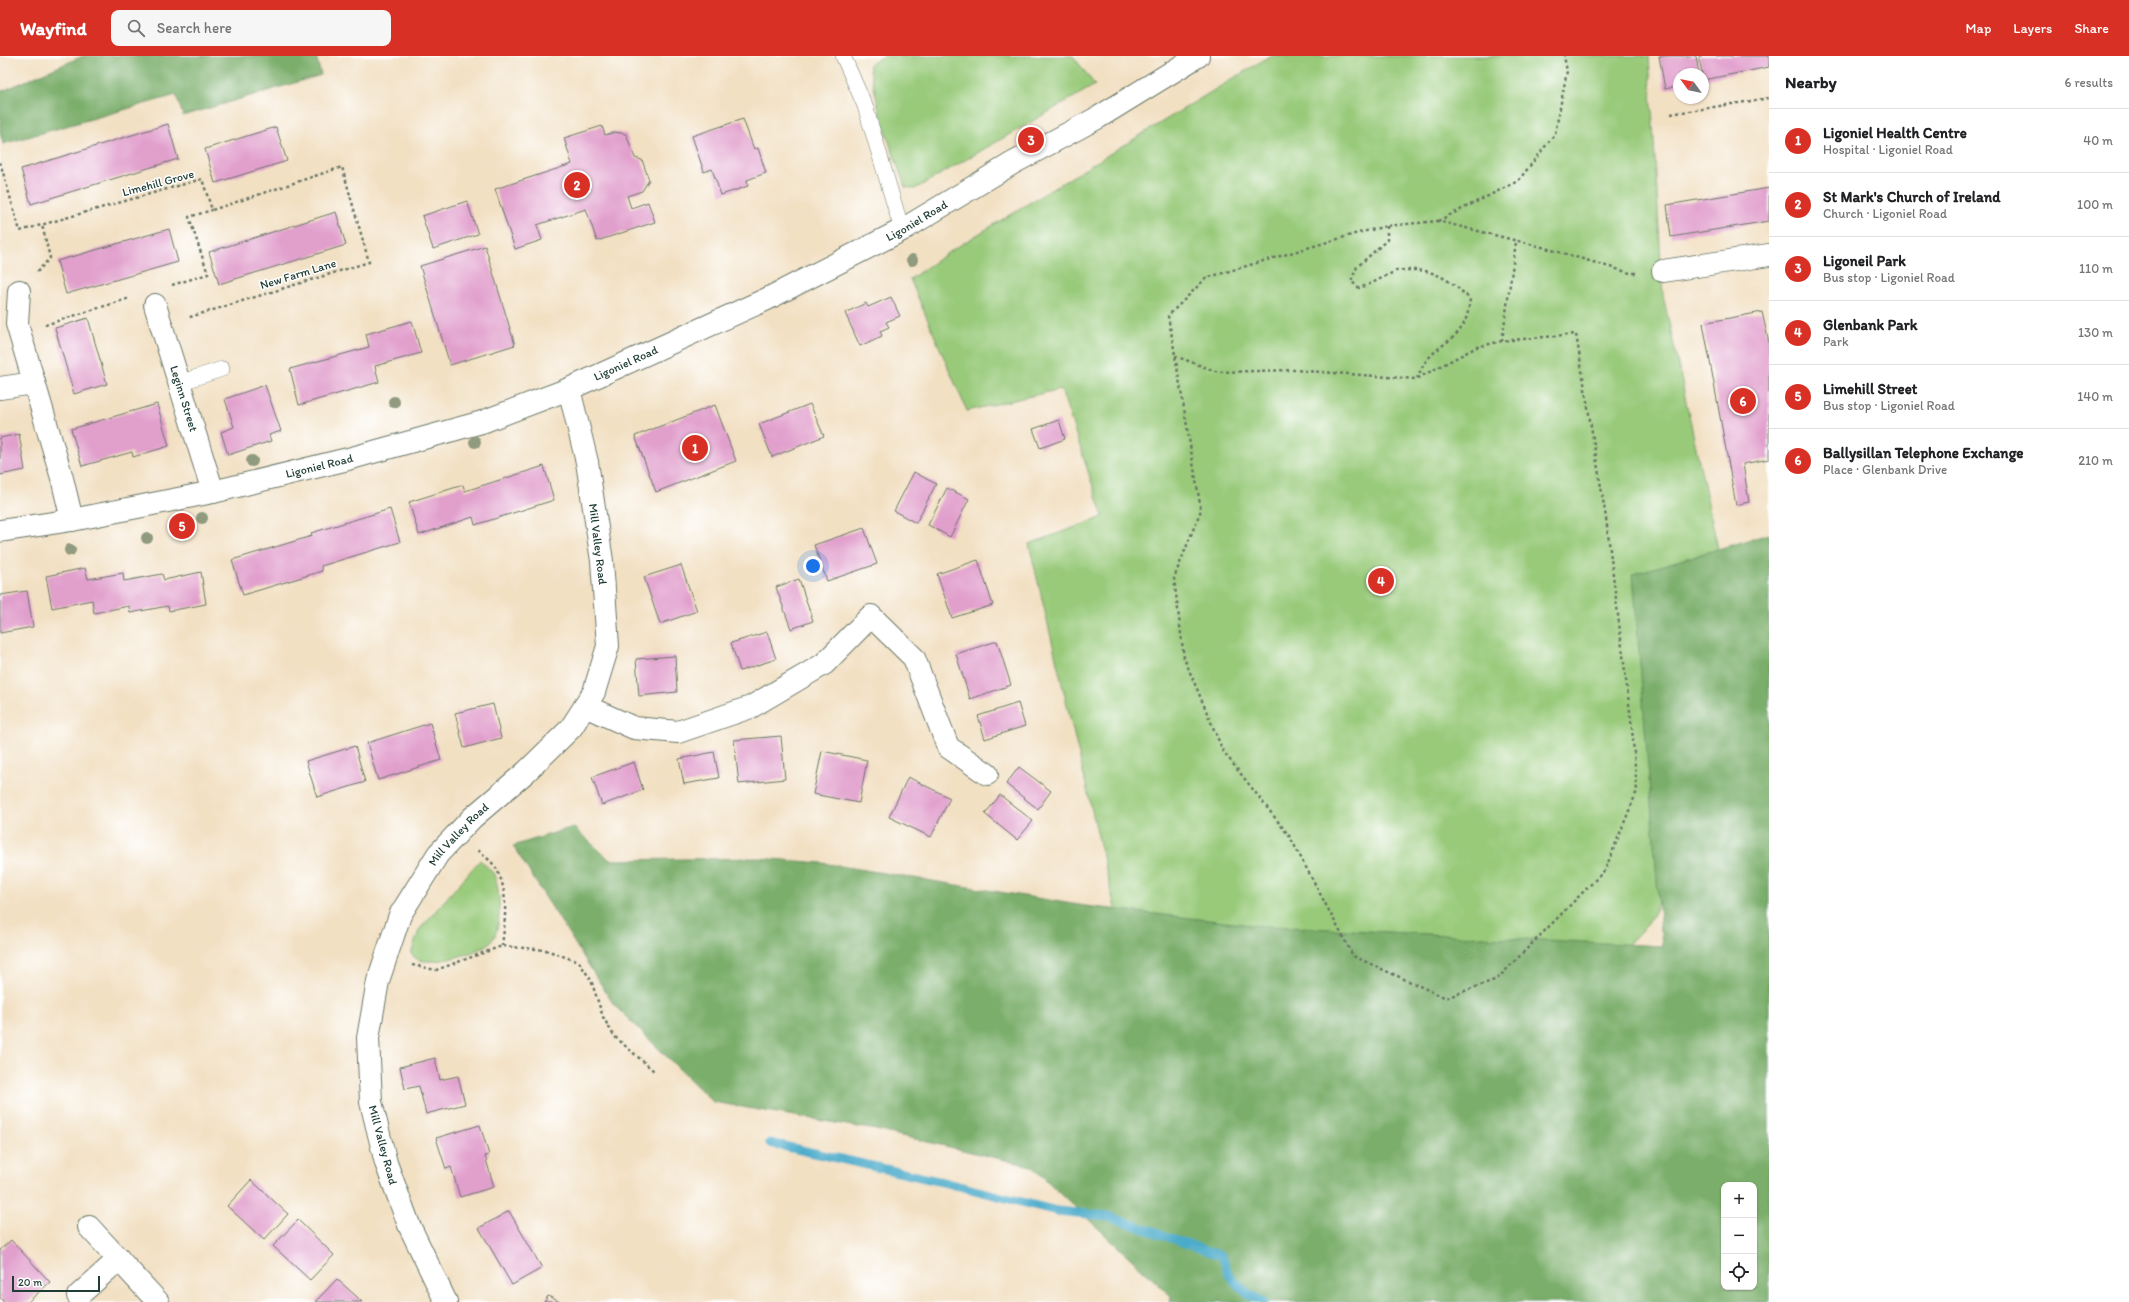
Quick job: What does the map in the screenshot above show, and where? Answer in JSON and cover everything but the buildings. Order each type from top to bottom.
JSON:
[{"type":"street","name":"Ligoniel Road","points":[[0,531],[72,520],[213,492],[348,459],[482,422],[569,389],[767,299],[902,230],[1013,164],[1099,117],[1198,56]]},
{"type":"street","points":[[1663,271],[1769,256]]},
{"type":"street","points":[[19,291],[17,324],[62,478],[72,520]]},
{"type":"street","name":"Leginn Street","points":[[152,298],[213,492]]},
{"type":"street","points":[[0,388],[34,383]]},
{"type":"street","name":"Mill Valley Road","points":[[446,1302],[406,1218],[386,1162],[371,1102],[368,1038],[378,981],[400,915],[438,854],[472,818],[526,772],[571,728],[594,692],[608,646],[601,553],[587,462],[569,389]]},
{"type":"street","points":[[585,706],[634,728],[678,732],[751,707],[824,664],[871,616],[914,658],[948,747],[988,774]]},
{"type":"street","points":[[89,1227],[158,1302]]},
{"type":"street","points":[[78,1296],[118,1259]]},
{"type":"lane","points":[[844,56],[865,106],[902,230]]},
{"type":"lane","points":[[179,383],[222,369]]},
{"type":"path","points":[[1438,221],[1518,181],[1555,134],[1567,71],[1564,56]]},
{"type":"path","points":[[1672,114],[1769,98]]},
{"type":"path","name":"Limehill Grove","points":[[0,162],[20,231],[202,179],[212,210]]},
{"type":"path","name":"New Farm Lane","points":[[162,326],[369,262],[347,191],[342,167],[212,210]]},
{"type":"path","points":[[19,332],[152,298],[208,274],[189,217],[212,210]]},
{"type":"path","points":[[1175,356],[1218,372],[1294,370],[1416,379],[1477,347],[1502,341],[1576,334],[1606,518],[1632,728],[1637,791],[1605,870],[1497,979],[1446,998],[1353,956],[1290,837],[1223,751],[1187,666],[1184,658],[1174,578],[1201,510],[1168,316],[1206,278],[1387,226],[1438,221],[1630,273],[1663,271]]},
{"type":"path","points":[[19,291],[50,258],[42,225]]},
{"type":"path","points":[[1387,226],[1387,240],[1357,268],[1351,281],[1359,288],[1371,284],[1398,270],[1416,270],[1439,275],[1456,286],[1470,299],[1468,317],[1456,336],[1426,361],[1416,379]]},
{"type":"path","points":[[1502,341],[1516,242]]},
{"type":"path","points":[[478,849],[497,869],[503,888],[506,915],[502,946]]},
{"type":"path","points":[[407,964],[436,970],[502,946],[546,950],[579,962],[591,980],[603,1017],[614,1036],[654,1072]]},
{"type":"green space","points":[[83,56],[316,56],[321,75],[183,116],[176,95],[3,144],[0,132],[0,92]]},
{"type":"green space","points":[[884,56],[1073,56],[1095,85],[915,189],[905,187],[881,119],[869,65]]},
{"type":"green space","points":[[1270,56],[1649,56],[1663,295],[1733,618],[1712,795],[1648,924],[1567,1006],[1132,980],[1029,544],[1103,517],[1061,389],[967,411],[910,279],[949,252]]},
{"type":"green space","points":[[1769,534],[1769,1302],[1170,1302],[1171,1296],[1031,1166],[876,1130],[713,1102],[614,1005],[513,846],[573,827],[610,860],[759,858],[822,863],[1085,906],[1251,925],[1662,946],[1633,574]]},
{"type":"green space","points":[[480,860],[493,873],[498,887],[499,916],[496,933],[493,939],[479,949],[458,957],[436,961],[417,959],[411,954],[419,930]]},
{"type":"waterway","points":[[770,1143],[947,1183],[1057,1211],[1108,1216],[1222,1256],[1229,1275],[1249,1295],[1264,1302]]},
{"type":"place","name":"Ligoneil Park","points":[[1031,140]]},
{"type":"place","name":"St Mark's Church of Ireland","points":[[577,185]]},
{"type":"place","name":"Ballysillan Telephone Exchange","points":[[1743,401]]},
{"type":"place","name":"Ligoniel Health Centre","points":[[695,448]]},
{"type":"place","name":"Limehill Street","points":[[182,526]]},
{"type":"place","name":"Glenbank Park","points":[[1381,581]]}]
